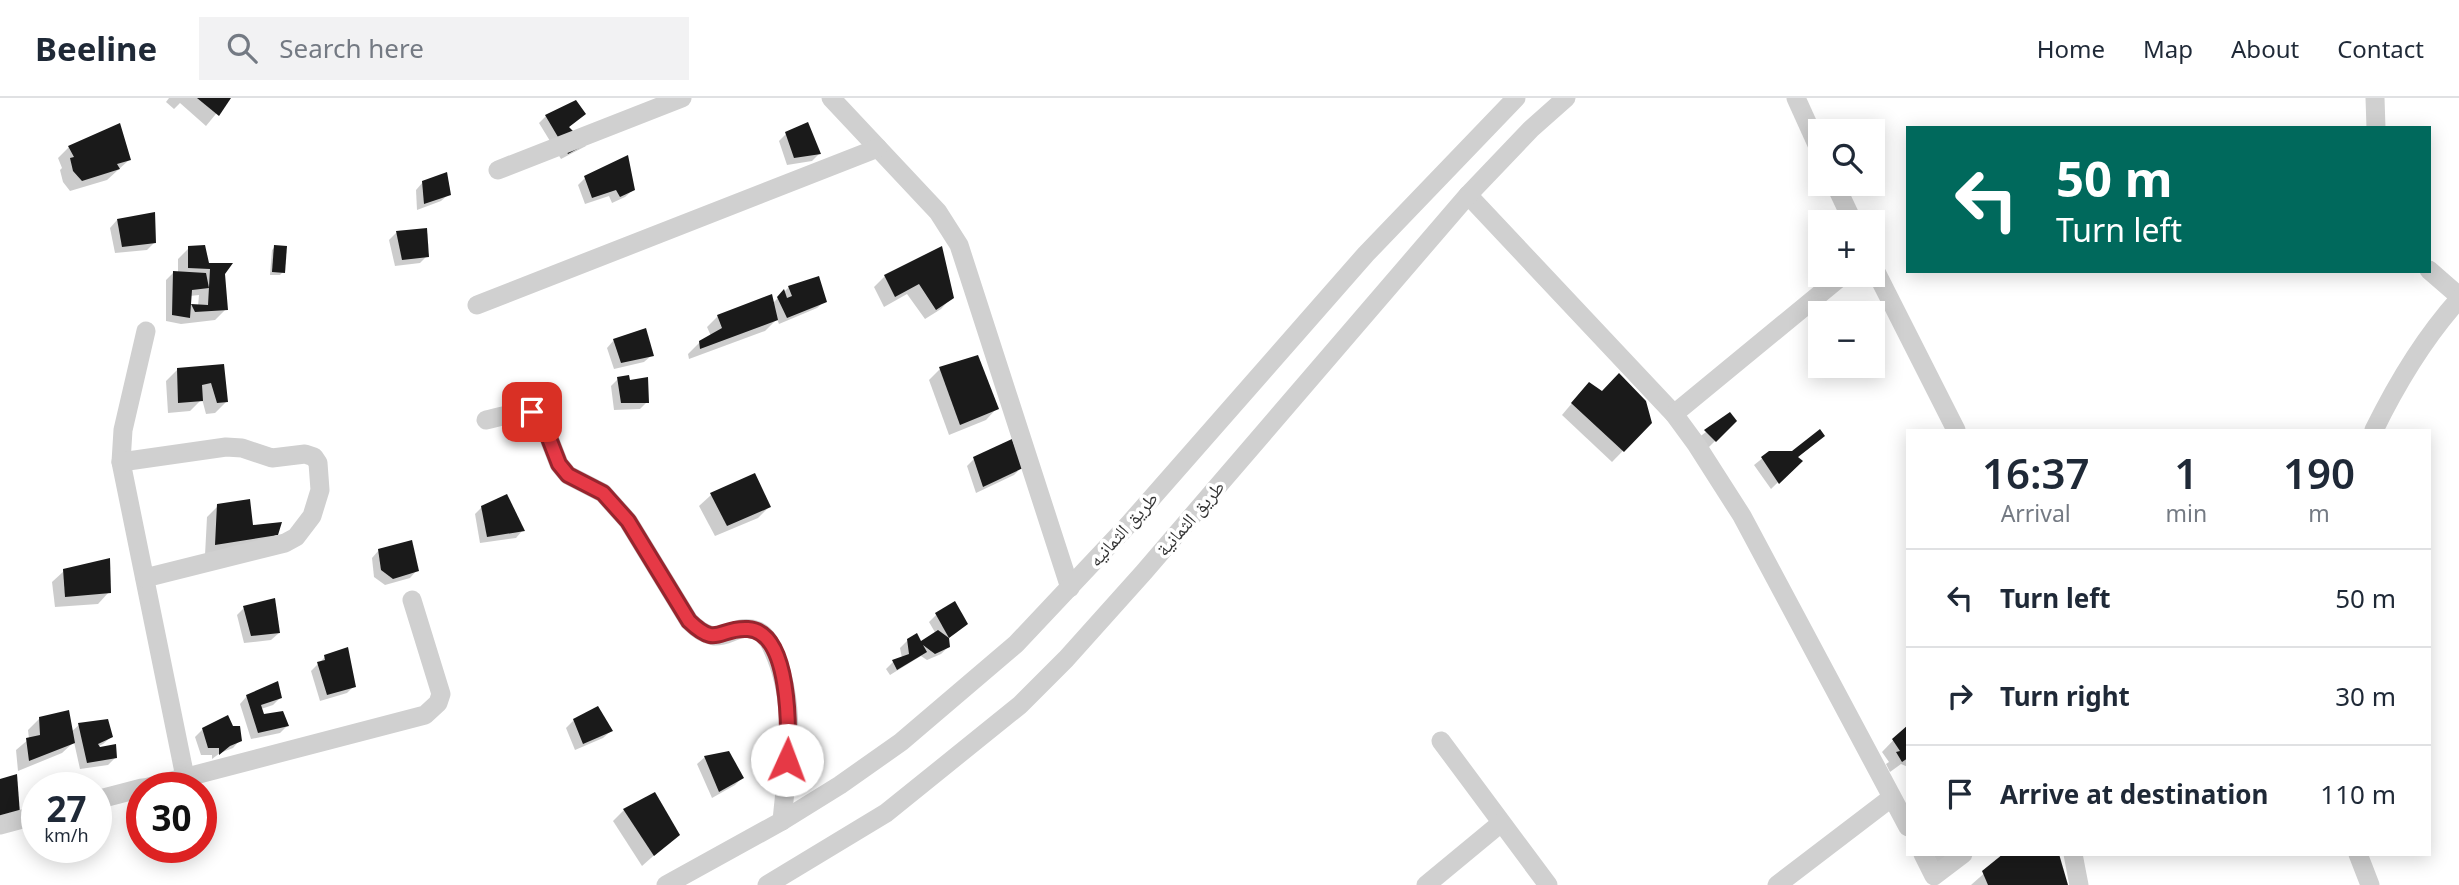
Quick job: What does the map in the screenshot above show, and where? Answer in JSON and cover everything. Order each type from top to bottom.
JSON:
[{"type":"street","points":[[498,170],[682,98]]},
{"type":"street","points":[[831,98],[938,212],[959,245],[1070,588]]},
{"type":"street","name":"طريق الثمانيه","points":[[666,885],[782,821],[840,785],[901,742],[1016,644],[1070,588],[1366,254],[1516,98]]},
{"type":"street","name":"طريق الثمانية","points":[[767,885],[886,813],[1029,696],[1066,659],[1135,581],[1468,195],[1531,129],[1566,98]]},
{"type":"street","points":[[1796,98],[1808,124]]},
{"type":"street","points":[[2375,98],[2376,126]]},
{"type":"street","points":[[477,305],[878,148]]},
{"type":"street","points":[[1468,195],[1674,414],[1696,444],[1742,516],[1906,823]]},
{"type":"street","points":[[2374,429],[2423,344],[2459,298],[2431,272]]},
{"type":"street","points":[[1674,414],[1828,287]]},
{"type":"street","points":[[1884,287],[1955,429]]},
{"type":"street","points":[[146,331],[123,430],[121,462],[184,772]]},
{"type":"street","points":[[486,420],[532,412],[540,415],[559,464],[568,475],[603,493],[628,521],[689,621],[702,634],[713,637],[743,629],[760,632],[768,639],[781,670],[788,711],[782,821]]},
{"type":"street","points":[[121,462],[226,447],[242,448],[272,458],[305,454],[314,457],[318,463],[320,490],[312,516],[296,537],[285,543],[145,578]]},
{"type":"street","points":[[204,772],[425,715],[438,703],[441,694],[412,600]]},
{"type":"street","points":[[1441,741],[1548,885]]},
{"type":"street","points":[[1777,885],[1892,798]]},
{"type":"street","points":[[0,825],[21,819]]},
{"type":"street","points":[[1426,885],[1501,823]]},
{"type":"street","points":[[1923,856],[1929,881],[1960,856]]},
{"type":"street","points":[[2073,856],[2079,885]]},
{"type":"street","points":[[2359,856],[2370,885]]},
{"type":"building","points":[[197,98],[231,98],[219,116]]},
{"type":"building","points":[[576,100],[586,114],[569,127],[574,132],[595,139],[568,154],[545,115]]},
{"type":"building","points":[[808,122],[821,154],[794,158],[785,132]]},
{"type":"building","points":[[120,123],[131,160],[117,164],[120,169],[82,181],[73,171],[70,158],[74,157],[68,146]]},
{"type":"building","points":[[628,155],[635,190],[620,197],[616,190],[592,198],[584,176]]},
{"type":"building","points":[[447,172],[451,195],[424,204],[422,181]]},
{"type":"building","points":[[155,212],[156,243],[122,247],[117,219]]},
{"type":"building","points":[[427,228],[429,257],[402,260],[396,231]]},
{"type":"building","points":[[205,245],[209,263],[233,263],[225,274],[228,310],[195,312],[191,304],[208,305],[210,269],[188,268],[188,246]]},
{"type":"building","points":[[274,245],[287,246],[285,273],[272,272]]},
{"type":"building","points":[[942,246],[954,298],[936,310],[919,284],[895,297],[884,275]]},
{"type":"building","points":[[173,271],[206,273],[209,288],[192,290],[190,318],[172,315]]},
{"type":"building","points":[[819,276],[827,302],[787,318],[777,297],[784,289],[787,298],[792,296],[788,286]]},
{"type":"building","points":[[772,294],[778,320],[700,349],[699,341],[722,328],[717,315]]},
{"type":"building","points":[[646,328],[654,356],[621,363],[613,339]]},
{"type":"building","points":[[978,355],[999,409],[960,425],[939,367]]},
{"type":"building","points":[[224,364],[228,402],[217,403],[211,383],[202,385],[203,401],[178,403],[177,368]]},
{"type":"building","points":[[1619,373],[1646,401],[1652,423],[1624,452],[1571,403],[1589,382],[1602,391]]},
{"type":"building","points":[[629,375],[630,380],[648,377],[649,403],[621,403],[617,377]]},
{"type":"building","points":[[1730,412],[1737,421],[1716,442],[1704,430]]},
{"type":"building","points":[[1820,429],[1825,436],[1798,457],[1803,461],[1779,484],[1761,457],[1769,451],[1792,451]]},
{"type":"building","points":[[1012,439],[1023,468],[983,487],[973,457]]},
{"type":"building","points":[[755,473],[771,507],[727,526],[710,493]]},
{"type":"building","points":[[507,494],[525,531],[487,537],[481,506]]},
{"type":"building","points":[[250,499],[253,525],[282,522],[278,535],[215,545],[217,504]]},
{"type":"building","points":[[412,540],[419,571],[393,579],[381,570],[378,549]]},
{"type":"building","points":[[110,558],[111,593],[65,597],[63,569]]},
{"type":"building","points":[[275,598],[280,633],[251,636],[243,606]]},
{"type":"building","points":[[955,601],[968,624],[949,638],[935,613]]},
{"type":"building","points":[[938,630],[949,638],[950,647],[935,654],[923,645],[927,652],[897,670],[892,660],[909,654],[907,639],[917,633],[921,641]]},
{"type":"building","points":[[348,647],[356,687],[327,695],[317,662],[325,660],[324,655]]},
{"type":"building","points":[[278,681],[282,698],[261,705],[264,714],[283,711],[289,726],[258,733],[246,695]]},
{"type":"building","points":[[598,706],[613,731],[583,744],[573,719]]},
{"type":"building","points":[[69,710],[75,743],[29,761],[26,738],[40,735],[39,717]]},
{"type":"building","points":[[228,715],[233,726],[240,726],[242,741],[219,755],[219,748],[208,748],[202,728]]},
{"type":"building","points":[[108,719],[113,737],[98,744],[100,747],[116,744],[117,758],[87,763],[78,723]]},
{"type":"building","points":[[1906,727],[1906,759],[1902,762],[1896,752],[1900,751],[1892,739]]},
{"type":"building","points":[[729,751],[744,778],[719,792],[704,756]]},
{"type":"building","points":[[17,774],[20,814],[0,818],[0,779]]},
{"type":"building","points":[[655,792],[680,835],[654,856],[623,809]]},
{"type":"building","points":[[2001,856],[2060,856],[2068,885],[1988,885],[1982,871]]},
{"type":"route","points":[[532,412],[540,415],[559,464],[568,475],[603,493],[614,504],[628,521],[689,621],[702,634],[713,637],[743,629],[760,632],[768,639],[786,690],[789,736],[787,760]]}]
